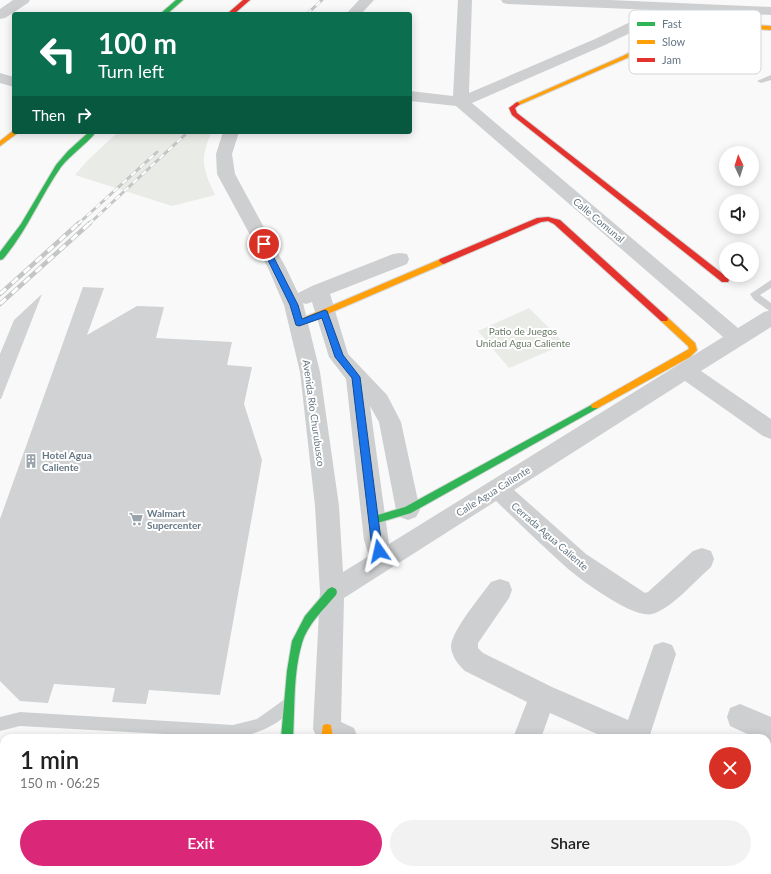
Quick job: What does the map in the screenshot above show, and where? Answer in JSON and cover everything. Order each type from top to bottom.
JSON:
[{"type":"street","points":[[0,15],[22,0]]},
{"type":"street","points":[[232,12],[247,0]]},
{"type":"street","points":[[355,12],[368,0]]},
{"type":"street","points":[[461,102],[465,0]]},
{"type":"street","points":[[508,0],[747,10]]},
{"type":"street","points":[[668,10],[690,0]]},
{"type":"street","points":[[761,11],[771,11]]},
{"type":"street","points":[[761,27],[771,28]]},
{"type":"street","points":[[412,96],[461,102],[629,28]]},
{"type":"street","points":[[600,42],[625,57]]},
{"type":"street","points":[[629,55],[513,106],[512,111],[719,275]]},
{"type":"street","points":[[0,78],[12,81]]},
{"type":"street","points":[[513,79],[535,96]]},
{"type":"street","name":"Calle Comunal","points":[[461,102],[737,338]]},
{"type":"street","points":[[0,144],[13,134]]},
{"type":"street","points":[[0,257],[10,248],[27,223],[55,171],[68,155],[91,134]]},
{"type":"street","name":"Avenida Río Churubusco","points":[[230,134],[224,154],[226,174],[277,268],[296,314],[310,372],[327,506],[332,592]]},
{"type":"street","points":[[296,314],[325,313],[540,220],[548,219],[557,222],[692,345],[693,350],[687,355],[408,510],[374,520]]},
{"type":"street","points":[[296,314],[320,290],[400,259]]},
{"type":"street","points":[[320,290],[325,313],[339,357],[379,401],[390,422],[408,510]]},
{"type":"street","name":"Calle Agua Caliente","points":[[332,592],[771,317]]},
{"type":"street","points":[[686,370],[771,430]]},
{"type":"street","points":[[356,377],[376,540],[382,561]]},
{"type":"street","name":"Cerrada Agua Caliente","points":[[497,488],[577,562],[639,603],[652,603],[657,600],[702,559]]},
{"type":"street","points":[[500,590],[466,638],[464,644],[465,652],[468,658],[543,696],[628,734]]},
{"type":"street","points":[[286,734],[292,670],[297,641],[309,619],[332,592]]},
{"type":"street","points":[[332,592],[333,734]]},
{"type":"street","points":[[636,734],[663,654]]},
{"type":"street","points":[[529,734],[543,696]]},
{"type":"street","points":[[740,717],[771,731]]},
{"type":"lane","points":[[761,82],[771,77]]},
{"type":"lane","points":[[771,283],[755,294],[771,308]]},
{"type":"lane","points":[[0,724],[20,719],[233,732],[264,723],[279,713],[290,701]]},
{"type":"green space","points":[[116,134],[211,134],[205,149],[204,164],[205,171],[215,195],[172,206],[75,175],[88,160]]},
{"type":"green space","name":"Patio de Juegos Unidad Agua Caliente","points":[[529,308],[565,344],[509,368],[478,331]]},
{"type":"building","name":"Walmart Supercenter","points":[[83,287],[104,288],[87,335],[137,306],[164,307],[156,338],[232,342],[227,365],[252,367],[244,404],[262,460],[220,695],[149,690],[146,704],[112,702],[115,688],[54,684],[48,703],[20,701],[0,681],[0,519]]},
{"type":"building","points":[[42,294],[0,399],[0,354],[14,320]]},
{"type":"railway","points":[[309,12],[322,0]]},
{"type":"railway","points":[[89,224],[186,134]]},
{"type":"railway","points":[[78,224],[157,152]]},
{"type":"railway","points":[[0,294],[79,223]]},
{"type":"railway","points":[[0,304],[90,223]]},
{"type":"traffic: fast","points":[[165,12],[180,0]]},
{"type":"traffic: fast","points":[[0,257],[17,236],[58,167],[70,153],[91,134]]},
{"type":"traffic: fast","points":[[374,520],[408,510],[595,406]]},
{"type":"traffic: fast","points":[[287,734],[292,671],[297,641],[309,619],[332,592]]},
{"type":"traffic: slow","points":[[761,27],[771,28]]},
{"type":"traffic: slow","points":[[517,104],[629,55]]},
{"type":"traffic: slow","points":[[0,144],[13,134]]},
{"type":"traffic: slow","points":[[299,323],[443,261]]},
{"type":"traffic: slow","points":[[595,406],[687,355],[693,350],[692,345],[664,319]]},
{"type":"traffic: slow","points":[[327,729],[327,734]]},
{"type":"traffic: jam","points":[[232,12],[247,0]]},
{"type":"traffic: jam","points":[[517,104],[512,108],[514,114],[719,275]]},
{"type":"traffic: jam","points":[[443,261],[540,220],[548,219],[557,222],[664,319]]},
{"type":"place","name":"Hotel Agua Caliente","points":[[31,461]]},
{"type":"place","name":"Walmart Supercenter","points":[[136,519]]},
{"type":"route","points":[[264,244],[294,305],[299,323],[325,313],[339,357],[356,377],[376,540],[379,551]]}]
